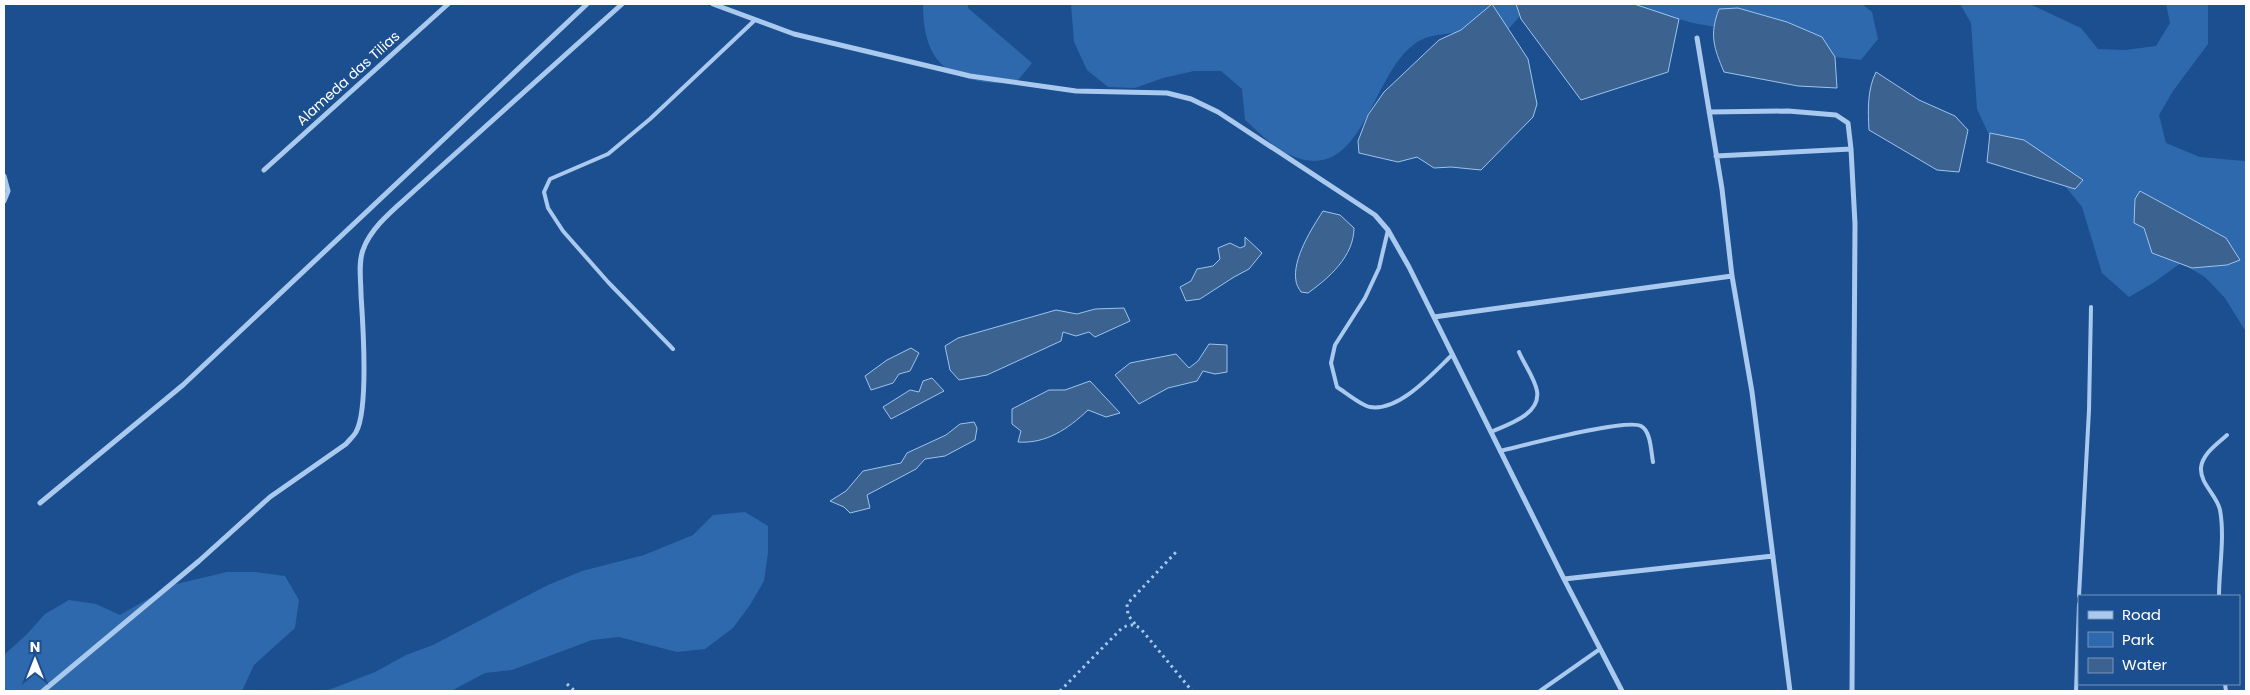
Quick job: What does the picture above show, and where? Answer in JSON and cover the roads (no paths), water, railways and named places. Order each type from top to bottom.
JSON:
[{"type":"street","name":"Alameda das Tilias","points":[[264,170],[448,4]]},
{"type":"street","points":[[40,503],[184,385],[587,4]]},
{"type":"street","points":[[43,691],[199,561],[270,497],[346,444],[356,432],[360,418],[364,356],[360,274],[362,251],[367,240],[384,219],[415,190],[622,4]]},
{"type":"street","points":[[713,4],[794,34],[970,76],[1076,91],[1167,93],[1191,99],[1218,112],[1375,215],[1388,230],[1434,317],[1564,580],[1622,691]]},
{"type":"street","points":[[1697,38],[1716,156],[1732,276],[1752,392],[1790,691]]},
{"type":"street","points":[[1709,112],[1788,111],[1836,115],[1848,123],[1855,224],[1852,691]]},
{"type":"street","points":[[1716,156],[1851,148]]},
{"type":"street","points":[[4,176],[8,191],[4,201]]},
{"type":"street","points":[[1434,317],[1732,276]]},
{"type":"street","points":[[1564,580],[1773,556]]},
{"type":"lane","points":[[673,349],[608,282],[563,231],[548,208],[544,192],[550,179],[608,154],[650,119],[755,20]]},
{"type":"lane","points":[[1388,230],[1379,268],[1365,298],[1335,345],[1331,362],[1337,387],[1369,407],[1394,405],[1421,384],[1452,355]]},
{"type":"lane","points":[[2079,595],[2089,410],[2091,307]]},
{"type":"lane","points":[[1490,432],[1525,416],[1534,405],[1537,392],[1519,352]]},
{"type":"lane","points":[[1500,451],[1600,429],[1640,425],[1647,431],[1653,462]]},
{"type":"lane","points":[[2218,595],[2220,513],[2216,497],[2203,479],[2201,470],[2206,454],[2227,435]]},
{"type":"lane","points":[[2076,691],[2078,633]]},
{"type":"lane","points":[[1540,691],[1600,649]]},
{"type":"water","points":[[1492,4],[1528,59],[1537,104],[1533,117],[1481,170],[1451,167],[1434,168],[1417,157],[1398,162],[1359,153],[1358,141],[1368,115],[1384,92],[1439,40],[1461,30]]},
{"type":"water","points":[[1516,4],[1634,4],[1679,19],[1668,72],[1581,100],[1521,19]]},
{"type":"water","points":[[1738,8],[1787,22],[1822,37],[1835,57],[1837,88],[1798,86],[1724,72],[1715,48],[1714,26],[1719,9]]},
{"type":"water","points":[[1876,72],[1919,100],[1955,116],[1968,130],[1959,172],[1937,170],[1869,130],[1868,108]]},
{"type":"water","points":[[1990,133],[2024,140],[2083,180],[2075,189],[1987,162]]},
{"type":"water","points":[[2140,191],[2226,238],[2240,260],[2227,265],[2192,268],[2152,253],[2144,228],[2134,223],[2135,199]]},
{"type":"water","points":[[1323,211],[1340,215],[1354,228],[1353,238],[1345,257],[1332,273],[1308,293],[1301,292],[1296,282],[1297,263],[1304,244]]},
{"type":"water","points":[[1245,237],[1262,253],[1249,269],[1200,299],[1186,301],[1180,287],[1191,281],[1197,269],[1213,266],[1220,259],[1218,248],[1230,243],[1240,248],[1245,246]]},
{"type":"water","points":[[1124,308],[1130,321],[1095,337],[1089,332],[1076,336],[1063,332],[1061,341],[987,375],[959,380],[950,370],[945,346],[958,338],[1056,310],[1077,314],[1095,309]]},
{"type":"water","points":[[1209,344],[1227,345],[1227,372],[1215,374],[1203,371],[1197,381],[1168,388],[1139,404],[1115,375],[1130,363],[1176,354],[1189,368],[1198,361]]},
{"type":"water","points":[[911,348],[919,353],[910,371],[899,374],[893,383],[871,390],[865,376],[887,360]]},
{"type":"water","points":[[932,378],[944,391],[891,419],[883,407],[910,390],[919,392],[923,381]]},
{"type":"water","points":[[1090,381],[1120,413],[1106,417],[1088,410],[1056,434],[1038,441],[1018,442],[1021,431],[1012,424],[1012,409],[1049,390],[1065,390]]},
{"type":"water","points":[[974,422],[977,428],[975,440],[945,456],[925,459],[916,469],[867,495],[870,508],[850,513],[844,507],[830,501],[846,491],[863,471],[901,463],[907,453],[946,435],[960,424]]}]
